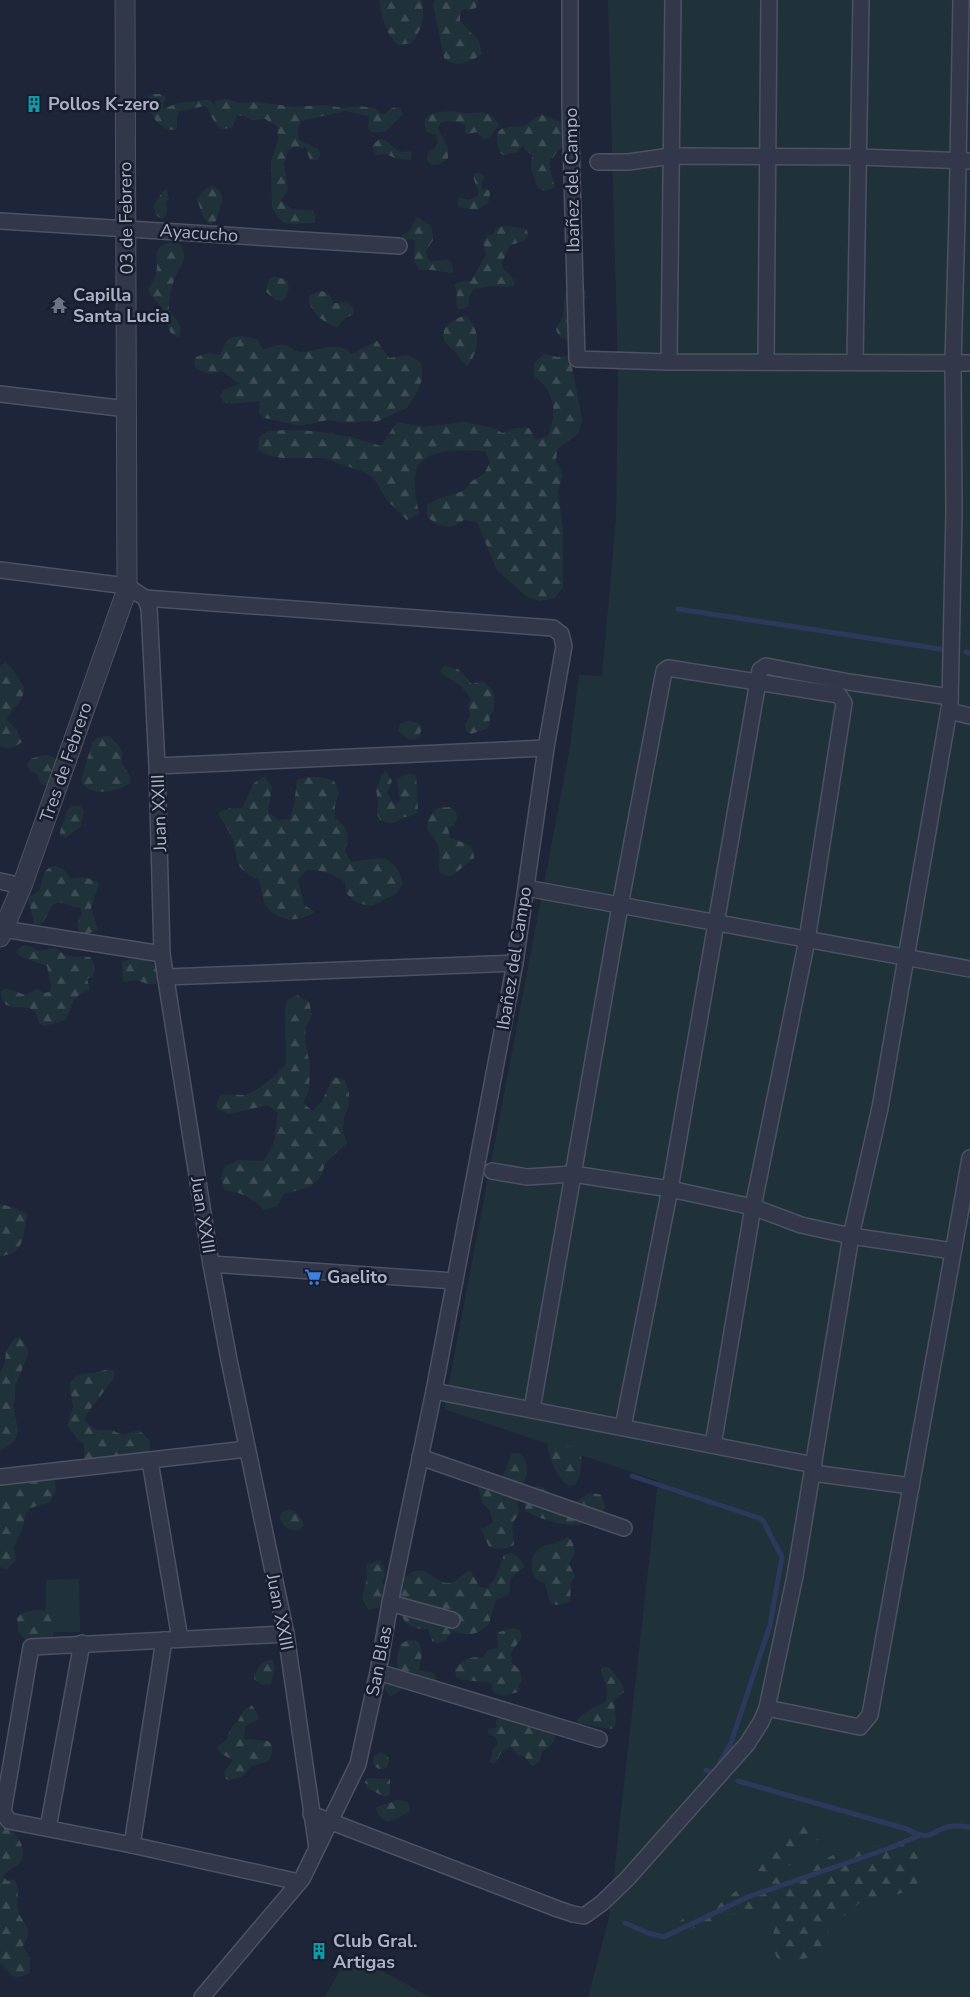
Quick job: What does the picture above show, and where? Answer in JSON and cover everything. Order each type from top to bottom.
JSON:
[{"type":"street","name":"03 de Febrero","points":[[124,0],[127,586]]},
{"type":"street","name":"Ibañez del Campo","points":[[570,0],[577,359],[669,362]]},
{"type":"street","points":[[673,0],[669,362],[970,363]]},
{"type":"street","points":[[766,362],[769,0]]},
{"type":"street","points":[[855,362],[861,0]]},
{"type":"street","points":[[311,1814],[558,1909],[584,1916],[602,1903],[627,1880],[747,1744],[767,1708],[795,1576],[851,1236],[880,1108],[950,704],[954,512],[953,363],[964,161],[961,0]]},
{"type":"street","points":[[598,162],[628,162],[671,156],[858,157],[964,161]]},
{"type":"street","name":"Ayacucho","points":[[0,222],[126,228],[399,246]]},
{"type":"street","points":[[0,394],[127,409]]},
{"type":"street","points":[[0,570],[127,586],[145,598]]},
{"type":"street","name":"Tres de Febrero","points":[[1,933],[22,886],[127,586]]},
{"type":"street","name":"Ibañez del Campo","points":[[145,598],[553,628],[561,634],[564,646],[546,748],[515,963],[455,1281]]},
{"type":"street","name":"Juan XXIII","points":[[145,598],[149,608],[157,766],[162,954],[212,1264],[247,1449],[286,1634],[317,1848]]},
{"type":"street","points":[[623,1427],[670,1189],[760,670],[766,666],[950,704],[970,716]]},
{"type":"street","points":[[532,1409],[620,906],[664,671],[668,668],[840,695],[844,704],[807,940],[753,1207],[713,1445]]},
{"type":"street","points":[[157,766],[546,748]]},
{"type":"street","points":[[0,881],[22,886]]},
{"type":"street","points":[[526,888],[970,969]]},
{"type":"street","points":[[1,933],[162,954]]},
{"type":"street","points":[[166,977],[515,963]]},
{"type":"street","points":[[767,1708],[860,1727],[870,1715],[970,1158]]},
{"type":"street","points":[[492,1171],[528,1177],[573,1174],[670,1189],[753,1207],[800,1225],[851,1236],[953,1252]]},
{"type":"street","points":[[212,1264],[455,1281]]},
{"type":"street","name":"San Blas","points":[[202,1997],[299,1882],[358,1764],[455,1281]]},
{"type":"street","points":[[434,1391],[713,1445],[813,1469],[911,1486]]},
{"type":"street","points":[[0,1477],[247,1449]]},
{"type":"street","points":[[420,1456],[624,1528]]},
{"type":"street","points":[[150,1461],[180,1639]]},
{"type":"street","points":[[390,1604],[452,1620]]},
{"type":"street","points":[[286,1634],[31,1647],[3,1812],[8,1821],[132,1845],[299,1882]]},
{"type":"street","points":[[132,1845],[164,1640]]},
{"type":"street","points":[[48,1828],[82,1643]]},
{"type":"street","points":[[378,1672],[599,1740]]},
{"type":"green space","points":[[379,0],[422,0],[422,23],[412,43],[398,45],[393,40],[385,24]]},
{"type":"green space","points":[[435,0],[478,0],[476,8],[463,9],[460,21],[479,41],[482,54],[473,60],[458,64],[444,58],[433,4]]},
{"type":"green space","points":[[608,0],[970,0],[970,1997],[588,1997],[609,1918],[658,1481],[444,1409],[570,747],[579,675],[602,676],[616,518],[618,372]]},
{"type":"green space","points":[[152,94],[166,97],[163,106],[165,108],[179,103],[206,100],[210,100],[215,105],[216,100],[229,99],[238,103],[257,102],[295,107],[324,105],[344,108],[358,106],[375,108],[382,115],[397,107],[400,108],[403,114],[386,131],[374,133],[368,129],[369,116],[345,111],[301,121],[298,128],[299,140],[318,149],[321,155],[317,160],[310,160],[306,148],[294,147],[288,151],[284,164],[288,190],[281,201],[292,209],[313,210],[315,223],[291,224],[284,223],[279,219],[272,208],[271,161],[278,140],[277,126],[265,119],[252,120],[237,115],[232,128],[222,129],[216,124],[205,106],[179,111],[177,128],[174,130],[169,129],[159,124],[152,115],[147,99]]},
{"type":"green space","points":[[453,111],[488,114],[499,124],[490,138],[483,139],[477,132],[468,134],[465,132],[463,123],[446,121],[440,123],[438,129],[448,148],[448,158],[438,164],[431,164],[428,162],[427,157],[429,151],[436,147],[438,141],[436,135],[427,132],[425,120],[432,114]]},
{"type":"green space","points":[[542,115],[564,123],[567,144],[550,159],[550,170],[555,187],[545,191],[538,188],[531,168],[532,155],[524,149],[524,145],[517,152],[503,155],[499,150],[497,137],[501,129],[525,125]]},
{"type":"green space","points":[[379,139],[385,140],[399,152],[409,151],[412,153],[411,160],[395,158],[386,154],[376,155],[372,146]]},
{"type":"green space","points":[[480,173],[485,177],[482,182],[482,189],[489,190],[488,203],[477,210],[458,207],[459,197],[469,200],[478,196],[479,193],[474,180],[474,174]]},
{"type":"green space","points":[[213,186],[221,193],[222,202],[216,221],[210,224],[203,217],[197,199],[206,188]]},
{"type":"green space","points":[[164,190],[167,190],[169,200],[166,201],[167,212],[164,218],[160,218],[155,214],[154,204]]},
{"type":"green space","points":[[417,217],[430,225],[432,229],[433,240],[426,251],[427,257],[431,262],[447,259],[452,264],[453,271],[451,273],[419,270],[414,260],[415,241],[412,239],[405,240],[401,235],[409,232]]},
{"type":"green space","points":[[502,226],[527,230],[528,236],[524,241],[510,245],[502,263],[503,269],[513,278],[514,285],[474,289],[469,296],[469,306],[459,310],[454,285],[459,282],[471,281],[486,255],[483,242],[487,236],[493,234],[496,228]]},
{"type":"green space","points":[[179,243],[184,252],[184,259],[176,275],[169,302],[170,312],[180,326],[179,337],[171,333],[164,311],[148,292],[157,268],[158,250],[165,244]]},
{"type":"green space","points":[[274,276],[287,280],[288,292],[282,301],[276,300],[266,292],[269,279]]},
{"type":"green space","points":[[581,286],[586,291],[586,297],[582,303],[584,311],[570,341],[561,337],[556,329],[564,312],[564,298],[568,292]]},
{"type":"green space","points":[[322,291],[329,294],[334,303],[349,303],[354,309],[353,315],[346,317],[337,327],[317,316],[309,301],[309,295]]},
{"type":"green space","points":[[466,316],[474,327],[477,341],[474,354],[467,366],[446,343],[444,338],[445,329],[452,321]]},
{"type":"green space","points":[[243,336],[257,339],[263,349],[283,345],[301,352],[327,347],[340,347],[351,354],[377,341],[389,358],[409,355],[420,362],[422,380],[407,408],[376,422],[349,423],[328,420],[300,426],[265,418],[259,414],[259,401],[232,404],[224,402],[220,396],[223,390],[240,384],[222,371],[209,374],[196,369],[194,363],[196,357],[208,353],[220,355],[227,340]]},
{"type":"green space","points":[[544,354],[557,357],[570,356],[582,420],[578,434],[557,449],[556,462],[563,475],[558,491],[563,530],[563,587],[555,598],[540,601],[527,597],[497,570],[477,522],[464,520],[452,527],[438,525],[427,517],[427,505],[438,499],[463,491],[472,481],[484,474],[490,462],[485,451],[443,452],[433,454],[425,459],[418,466],[415,475],[419,514],[407,520],[387,500],[373,477],[361,471],[324,458],[283,458],[270,456],[258,450],[259,437],[269,432],[285,430],[328,433],[356,438],[381,446],[397,422],[424,427],[464,422],[490,427],[503,433],[515,428],[529,428],[536,440],[548,436],[553,418],[553,403],[547,389],[534,376],[534,363]]},
{"type":"green space","points":[[5,662],[13,670],[24,687],[20,700],[7,720],[16,729],[22,742],[15,747],[9,748],[0,746],[0,667]]},
{"type":"green space","points":[[445,666],[458,669],[472,684],[483,681],[492,689],[494,710],[490,715],[489,726],[486,729],[471,734],[466,731],[465,724],[470,716],[468,705],[471,699],[461,686],[441,673],[440,670]]},
{"type":"green space","points":[[409,721],[416,722],[422,727],[419,738],[409,740],[398,731],[400,724]]},
{"type":"green space","points":[[109,736],[122,750],[121,762],[130,776],[130,783],[111,791],[90,790],[81,781],[92,743],[97,738]]},
{"type":"green space","points":[[50,755],[61,763],[49,787],[41,783],[37,774],[30,771],[27,765],[30,759]]},
{"type":"green space","points":[[386,771],[392,781],[387,793],[394,804],[400,801],[397,780],[405,775],[416,775],[417,813],[404,817],[394,823],[380,820],[377,814],[378,800],[376,790],[382,775]]},
{"type":"green space","points":[[265,776],[272,787],[268,812],[278,820],[290,819],[294,806],[297,780],[316,777],[334,781],[339,792],[335,805],[335,818],[346,829],[348,840],[345,851],[351,862],[376,859],[389,861],[399,872],[403,883],[396,894],[371,906],[357,903],[347,894],[345,882],[336,876],[307,870],[298,880],[304,905],[315,912],[303,918],[290,919],[278,916],[272,912],[264,901],[259,880],[240,867],[232,838],[218,813],[230,808],[242,808],[254,783]]},
{"type":"green space","points":[[73,806],[80,806],[84,811],[81,826],[66,838],[60,835],[60,832],[67,810]]},
{"type":"green space","points":[[450,807],[456,812],[457,818],[454,825],[448,828],[450,838],[470,846],[474,858],[453,875],[447,876],[440,873],[439,849],[427,826],[437,808]]},
{"type":"green space","points":[[56,866],[63,869],[71,879],[85,877],[99,883],[91,908],[98,930],[80,934],[78,924],[82,915],[81,908],[62,903],[55,904],[52,907],[41,924],[34,924],[28,898],[39,891],[45,872],[51,867]]},
{"type":"green space","points":[[27,945],[39,951],[56,948],[66,956],[90,957],[93,962],[95,968],[93,976],[87,979],[90,990],[75,999],[65,1020],[45,1026],[39,1023],[36,1013],[31,1009],[9,1006],[2,999],[1,991],[7,989],[26,995],[38,989],[43,993],[50,992],[51,985],[47,966],[16,953],[20,947]]},
{"type":"green space","points":[[142,958],[150,962],[157,971],[156,984],[148,984],[136,980],[123,982],[122,962]]},
{"type":"green space","points":[[298,995],[309,1002],[312,1015],[306,1027],[305,1041],[310,1066],[309,1091],[303,1103],[313,1111],[322,1101],[333,1077],[345,1080],[349,1093],[349,1105],[344,1117],[343,1131],[347,1143],[326,1162],[320,1178],[310,1187],[284,1194],[277,1206],[264,1210],[246,1196],[225,1190],[221,1178],[225,1166],[238,1160],[263,1161],[268,1155],[275,1138],[278,1113],[268,1105],[228,1114],[216,1107],[220,1095],[249,1094],[286,1064],[285,1013],[287,1000]]},
{"type":"green space","points":[[0,1204],[27,1214],[24,1236],[19,1247],[15,1251],[0,1256]]},
{"type":"green space","points":[[20,1337],[28,1349],[28,1355],[15,1386],[13,1405],[18,1431],[12,1443],[0,1451],[0,1373],[5,1363],[6,1351],[14,1339]]},
{"type":"green space","points":[[108,1369],[114,1371],[114,1378],[86,1415],[85,1422],[97,1430],[111,1430],[123,1435],[139,1430],[150,1441],[150,1455],[90,1462],[84,1458],[84,1444],[79,1441],[67,1425],[73,1407],[70,1382],[82,1374]]},
{"type":"green space","points":[[555,1438],[566,1446],[579,1447],[581,1466],[576,1484],[569,1486],[565,1483],[555,1468],[547,1446],[549,1440]]},
{"type":"green space","points":[[512,1453],[519,1453],[527,1468],[523,1483],[516,1493],[519,1513],[512,1524],[514,1545],[502,1549],[492,1548],[489,1547],[481,1529],[493,1523],[490,1511],[482,1502],[477,1482],[502,1478]]},
{"type":"green space","points":[[53,1469],[56,1490],[50,1502],[30,1508],[26,1513],[23,1527],[14,1547],[16,1560],[7,1569],[0,1567],[0,1480]]},
{"type":"green space","points":[[541,1486],[557,1498],[568,1502],[577,1501],[590,1494],[601,1495],[605,1507],[601,1513],[589,1514],[581,1525],[576,1526],[544,1519],[525,1510],[525,1497],[534,1487]]},
{"type":"green space","points":[[290,1509],[303,1522],[304,1525],[299,1530],[286,1527],[282,1523],[280,1516],[284,1511]]},
{"type":"green space","points":[[567,1537],[572,1540],[575,1552],[569,1564],[575,1576],[571,1582],[570,1602],[556,1605],[550,1602],[545,1583],[534,1576],[532,1560],[538,1550]]},
{"type":"green space","points":[[510,1553],[519,1558],[524,1567],[511,1580],[509,1594],[496,1600],[490,1623],[481,1630],[473,1634],[453,1631],[440,1643],[432,1641],[428,1629],[418,1629],[406,1623],[399,1609],[398,1593],[404,1579],[409,1574],[421,1570],[438,1580],[451,1583],[470,1571],[480,1587],[487,1588],[495,1579],[504,1555]]},
{"type":"green space","points":[[380,1560],[385,1571],[382,1582],[386,1588],[383,1606],[369,1610],[362,1598],[367,1578],[366,1565]]},
{"type":"green space","points":[[79,1579],[80,1632],[46,1632],[46,1580]]},
{"type":"green space","points":[[35,1610],[49,1611],[54,1624],[53,1637],[47,1641],[28,1642],[18,1632],[17,1618],[22,1613]]},
{"type":"green space","points":[[513,1628],[520,1630],[522,1637],[511,1653],[512,1663],[520,1670],[522,1681],[518,1692],[504,1696],[494,1693],[491,1684],[488,1682],[462,1680],[456,1677],[455,1670],[460,1663],[471,1658],[483,1658],[488,1650],[498,1648],[497,1636],[499,1632]]},
{"type":"green space","points":[[408,1640],[418,1641],[422,1651],[418,1670],[434,1673],[437,1682],[436,1685],[424,1693],[404,1687],[392,1696],[389,1695],[383,1685],[398,1671],[397,1657],[401,1644]]},
{"type":"green space","points":[[270,1660],[273,1661],[275,1667],[271,1684],[262,1685],[254,1679],[254,1675],[262,1663]]},
{"type":"green space","points":[[603,1667],[610,1668],[623,1685],[624,1692],[614,1701],[616,1722],[614,1728],[610,1729],[578,1723],[577,1720],[606,1701],[607,1690],[601,1670]]},
{"type":"green space","points":[[252,1705],[259,1717],[245,1726],[244,1739],[268,1741],[272,1746],[272,1754],[267,1762],[251,1766],[242,1777],[229,1780],[226,1779],[224,1772],[233,1760],[220,1753],[217,1747],[227,1739],[232,1726],[237,1723],[243,1711]]},
{"type":"green space","points":[[501,1717],[556,1731],[552,1744],[542,1751],[541,1758],[537,1764],[532,1766],[524,1756],[518,1755],[511,1747],[502,1751],[496,1762],[493,1764],[490,1762],[493,1748],[498,1744],[496,1738],[488,1733],[488,1730],[497,1727],[496,1721]]},
{"type":"green space","points":[[378,1753],[384,1753],[389,1758],[387,1767],[378,1769],[373,1764],[373,1758]]},
{"type":"green space","points":[[369,1778],[390,1779],[390,1794],[385,1797],[367,1788],[365,1782]]},
{"type":"green space","points":[[398,1800],[408,1802],[409,1812],[391,1821],[384,1820],[376,1810],[377,1807]]},
{"type":"green space","points":[[0,1824],[10,1829],[18,1839],[23,1850],[21,1861],[3,1876],[7,1881],[14,1879],[16,1883],[19,1913],[28,1929],[28,1936],[23,1947],[30,1958],[30,1973],[19,1977],[13,1976],[0,1964]]},
{"type":"green space","points":[[809,1825],[822,1830],[824,1836],[801,1850],[794,1862],[783,1870],[770,1873],[758,1871],[757,1864],[775,1854],[786,1837],[803,1826]]},
{"type":"green space","points":[[910,1839],[918,1842],[923,1854],[918,1867],[920,1881],[911,1891],[859,1903],[850,1912],[832,1923],[816,1955],[796,1961],[777,1958],[771,1912],[759,1908],[691,1929],[679,1931],[676,1924],[687,1916],[715,1908],[737,1890],[758,1882],[799,1872],[843,1850],[878,1846]]},
{"type":"green space","points":[[349,1953],[430,1997],[325,1997]]},
{"type":"waterway","points":[[678,609],[940,649]]},
{"type":"waterway","points":[[966,652],[970,653]]},
{"type":"waterway","points":[[632,1476],[762,1519],[782,1557],[770,1625],[731,1743],[717,1768]]},
{"type":"waterway","points":[[706,1770],[715,1774]]},
{"type":"waterway","points":[[738,1781],[907,1829],[916,1834],[928,1835],[946,1827],[970,1827]]},
{"type":"waterway","points":[[625,1923],[648,1933],[664,1937],[748,1897],[890,1848],[918,1836]]},
{"type":"place","name":"Pollos K-zero","points":[[34,104]]},
{"type":"place","name":"Capilla Santa Lucia","points":[[59,305]]},
{"type":"place","name":"Gaelito","points":[[313,1277]]},
{"type":"place","name":"Club Gral. Artigas","points":[[319,1951]]}]
